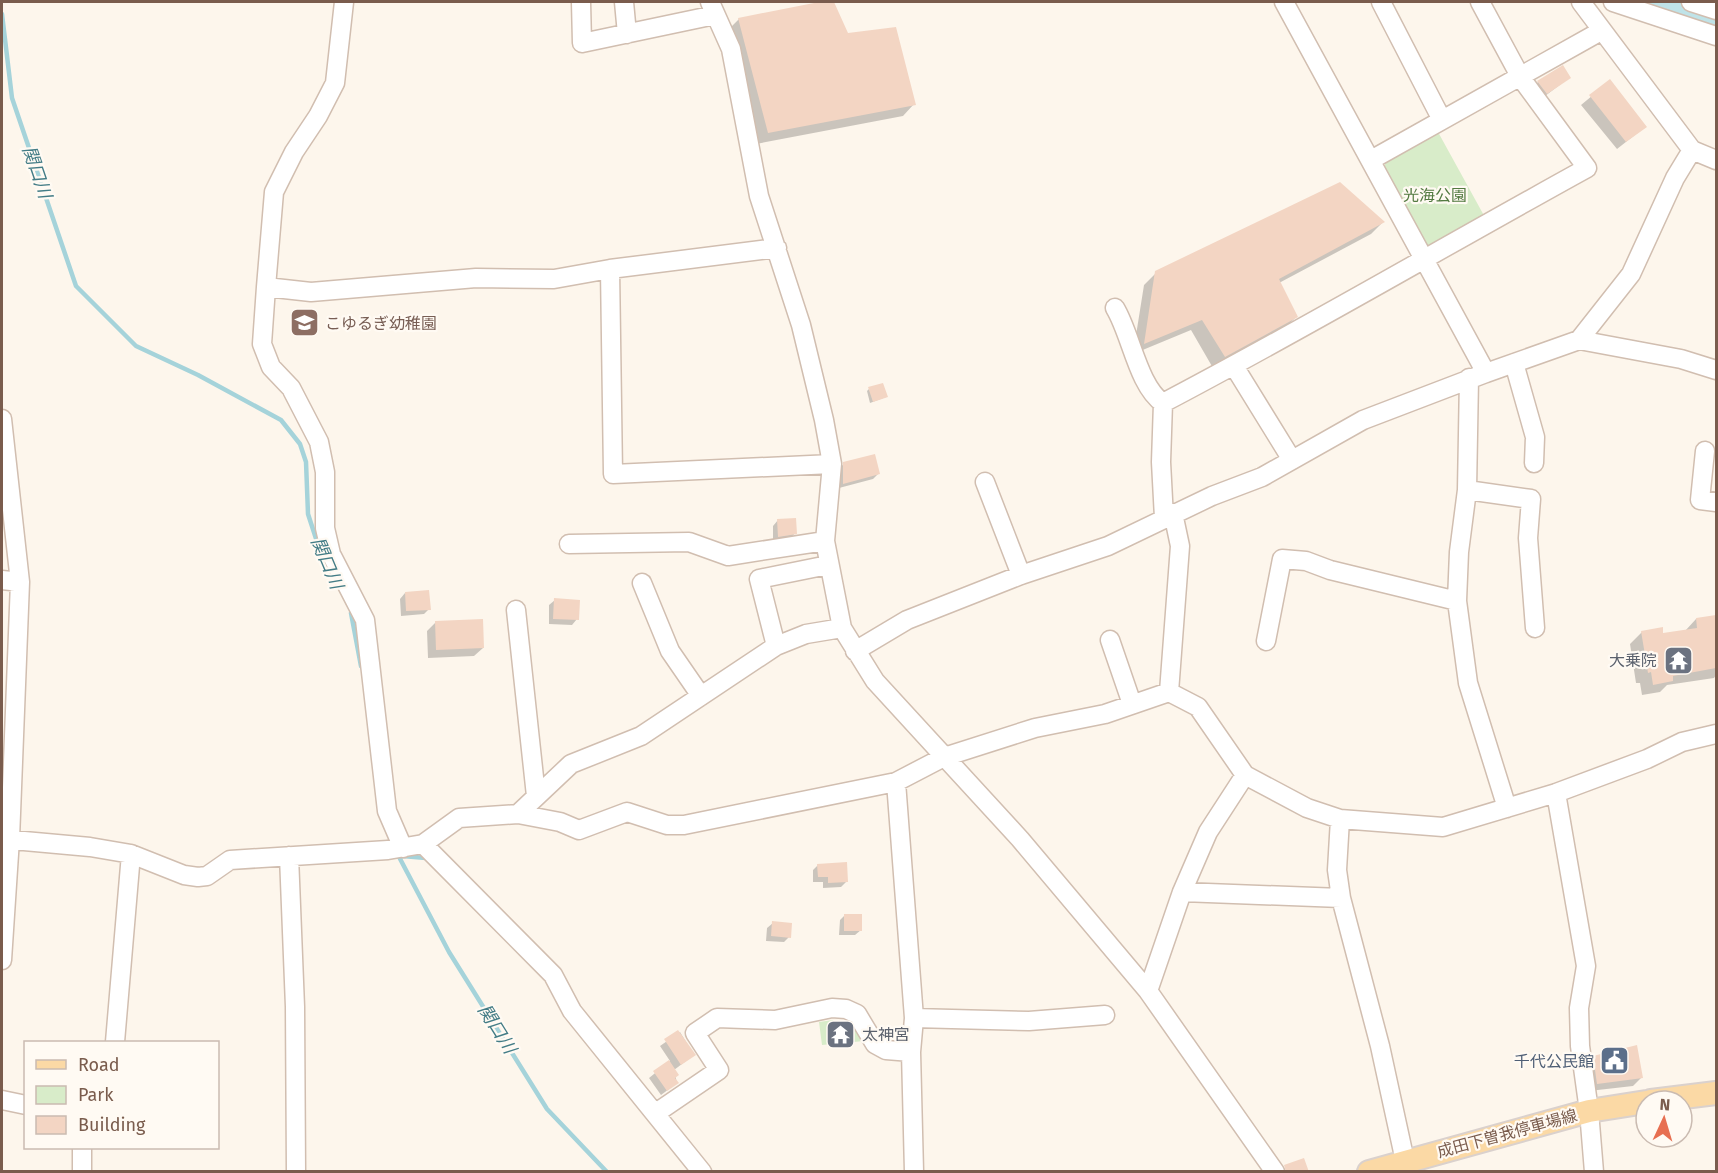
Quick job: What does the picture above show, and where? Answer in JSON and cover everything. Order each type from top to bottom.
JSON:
[{"type":"main road","points":[[1694,1096],[1716,1094]]},
{"type":"main road","name":"成田下曽我停車場線","points":[[1369,1172],[1589,1111],[1634,1104]]},
{"type":"street","points":[[344,2],[335,83],[318,116],[294,152],[274,192],[262,344],[271,367],[291,388],[319,442],[325,472],[325,528],[331,554],[365,620],[387,811],[396,849]]},
{"type":"street","points":[[581,2],[582,43],[627,34],[713,8],[731,48],[759,196],[801,325],[824,420],[832,464],[825,541],[843,628],[875,681],[1020,839],[1148,991],[1275,1172]]},
{"type":"street","points":[[624,2],[627,34]]},
{"type":"street","points":[[1284,2],[1424,258],[1477,376],[1459,552],[1457,601],[1467,683],[1507,808]]},
{"type":"street","points":[[1381,2],[1442,120]]},
{"type":"street","points":[[1162,403],[1306,327],[1424,258],[1587,168],[1521,78],[1480,2]]},
{"type":"street","points":[[1581,2],[1692,150],[1716,160]]},
{"type":"street","points":[[1613,2],[1716,36]]},
{"type":"street","points":[[1691,2],[1716,9]]},
{"type":"street","points":[[1371,160],[1521,78],[1601,31]]},
{"type":"street","points":[[1580,340],[1631,274],[1675,178],[1692,150]]},
{"type":"street","points":[[266,287],[311,292],[477,278],[554,279],[610,268],[777,248]]},
{"type":"street","points":[[610,268],[614,474],[832,464]]},
{"type":"street","points":[[1116,308],[1126,326],[1129,342],[1153,396],[1162,403]]},
{"type":"street","points":[[855,651],[907,620],[1021,575],[1108,546],[1169,516],[1262,477],[1363,420],[1477,376],[1580,340],[1681,359],[1716,370]]},
{"type":"street","points":[[1514,363],[1535,438],[1534,463]]},
{"type":"street","points":[[1234,366],[1292,460]]},
{"type":"street","points":[[1162,403],[1161,462],[1169,516],[1180,546],[1169,692]]},
{"type":"street","points":[[2,419],[11,581],[2,960]]},
{"type":"street","points":[[1705,451],[1700,500],[1716,502]]},
{"type":"street","points":[[986,482],[1021,575]]},
{"type":"street","points":[[1467,490],[1531,499],[1528,538],[1535,628]]},
{"type":"street","points":[[569,544],[689,542],[728,556],[825,541]]},
{"type":"street","points":[[1266,641],[1282,559],[1306,561],[1330,570],[1457,601]]},
{"type":"street","points":[[776,646],[759,579],[828,564]]},
{"type":"street","points":[[642,583],[670,651],[701,696]]},
{"type":"street","points":[[516,610],[536,795]]},
{"type":"street","points":[[518,814],[571,764],[641,736],[776,646],[807,634],[843,628]]},
{"type":"street","points":[[1110,640],[1132,704]]},
{"type":"street","points":[[6,839],[90,847],[131,854],[184,875],[198,877],[207,876],[230,860],[396,849],[423,844],[459,818],[518,814],[560,822],[579,830],[627,812],[667,825],[684,825],[896,782],[944,757],[1035,728],[1105,714],[1169,692],[1198,707],[1245,775],[1307,808],[1340,819],[1443,827],[1556,793],[1647,759],[1682,742],[1716,734]]},
{"type":"street","points":[[1148,991],[1182,892],[1208,832],[1245,775]]},
{"type":"street","points":[[896,782],[914,1018],[911,1052],[914,1172]]},
{"type":"street","points":[[1556,793],[1586,966],[1579,1008],[1580,1046],[1594,1172]]},
{"type":"street","points":[[1340,819],[1337,870],[1341,898],[1380,1046],[1405,1161]]},
{"type":"street","points":[[423,844],[553,975],[572,1011],[659,1111],[702,1172]]},
{"type":"street","points":[[116,1041],[131,854]]},
{"type":"street","points":[[289,856],[296,1172]]},
{"type":"street","points":[[1182,892],[1341,898]]},
{"type":"street","points":[[659,1111],[719,1070],[695,1033],[717,1018],[775,1020],[832,1008],[846,1009],[857,1014],[875,1044],[886,1050],[911,1052]]},
{"type":"street","points":[[914,1018],[1029,1020],[1105,1015]]},
{"type":"street","points":[[2,1100],[24,1105]]},
{"type":"street","points":[[82,1149],[82,1172]]},
{"type":"green space","name":"光海公園","points":[[1438,132],[1487,221],[1427,249],[1383,169],[1386,162]]},
{"type":"green space","name":"太神宮","points":[[847,1017],[855,1021],[864,1041],[822,1045],[819,1022],[833,1020],[836,1032],[849,1030]]},
{"type":"building","points":[[819,2],[834,2],[848,33],[896,27],[916,105],[768,133],[738,18]]},
{"type":"building","points":[[1563,65],[1571,78],[1547,94],[1537,81]]},
{"type":"building","points":[[1610,79],[1647,127],[1626,142],[1589,95]]},
{"type":"building","points":[[1340,182],[1385,222],[1279,279],[1298,317],[1225,357],[1202,320],[1144,344],[1155,271]]},
{"type":"building","points":[[883,383],[888,397],[873,402],[868,387]]},
{"type":"building","points":[[875,454],[880,474],[843,484],[843,462]]},
{"type":"building","points":[[796,518],[797,534],[778,537],[777,519]]},
{"type":"building","points":[[429,590],[431,610],[406,611],[405,592]]},
{"type":"building","points":[[554,598],[580,600],[579,620],[553,619]]},
{"type":"building","points":[[1716,615],[1716,668],[1673,676],[1673,681],[1653,685],[1651,672],[1648,673],[1641,631],[1663,627],[1663,633],[1697,628],[1696,618]]},
{"type":"building","points":[[483,619],[484,648],[436,650],[435,621]]},
{"type":"building","points":[[847,862],[848,882],[828,883],[828,877],[818,877],[817,864]]},
{"type":"building","points":[[844,914],[862,914],[862,931],[844,931]]},
{"type":"building","points":[[772,921],[792,923],[791,938],[771,936]]},
{"type":"building","points":[[678,1030],[696,1055],[681,1065],[664,1039]]},
{"type":"building","name":"千代公民館","points":[[1637,1045],[1643,1078],[1597,1084],[1593,1056]]},
{"type":"building","points":[[669,1060],[679,1075],[675,1078],[679,1083],[667,1091],[653,1071]]},
{"type":"building","points":[[1304,1158],[1309,1172],[1286,1172],[1284,1165]]},
{"type":"waterway","points":[[1660,2],[1716,20]]},
{"type":"waterway","name":"関口川","points":[[2,14],[12,98],[76,286],[136,346],[198,375],[281,420],[300,444],[306,462],[308,514],[327,565]]},
{"type":"waterway","name":"関口川","points":[[351,613],[361,666]]},
{"type":"waterway","name":"関口川","points":[[397,853],[449,952],[547,1109],[607,1172]]},
{"type":"waterway","points":[[402,856],[426,858]]},
{"type":"place","name":"こゆるぎ幼稚園","points":[[304,323]]},
{"type":"place","name":"大乗院","points":[[1678,660]]},
{"type":"place","name":"太神宮","points":[[841,1034]]},
{"type":"place","name":"千代公民館","points":[[1615,1061]]}]
